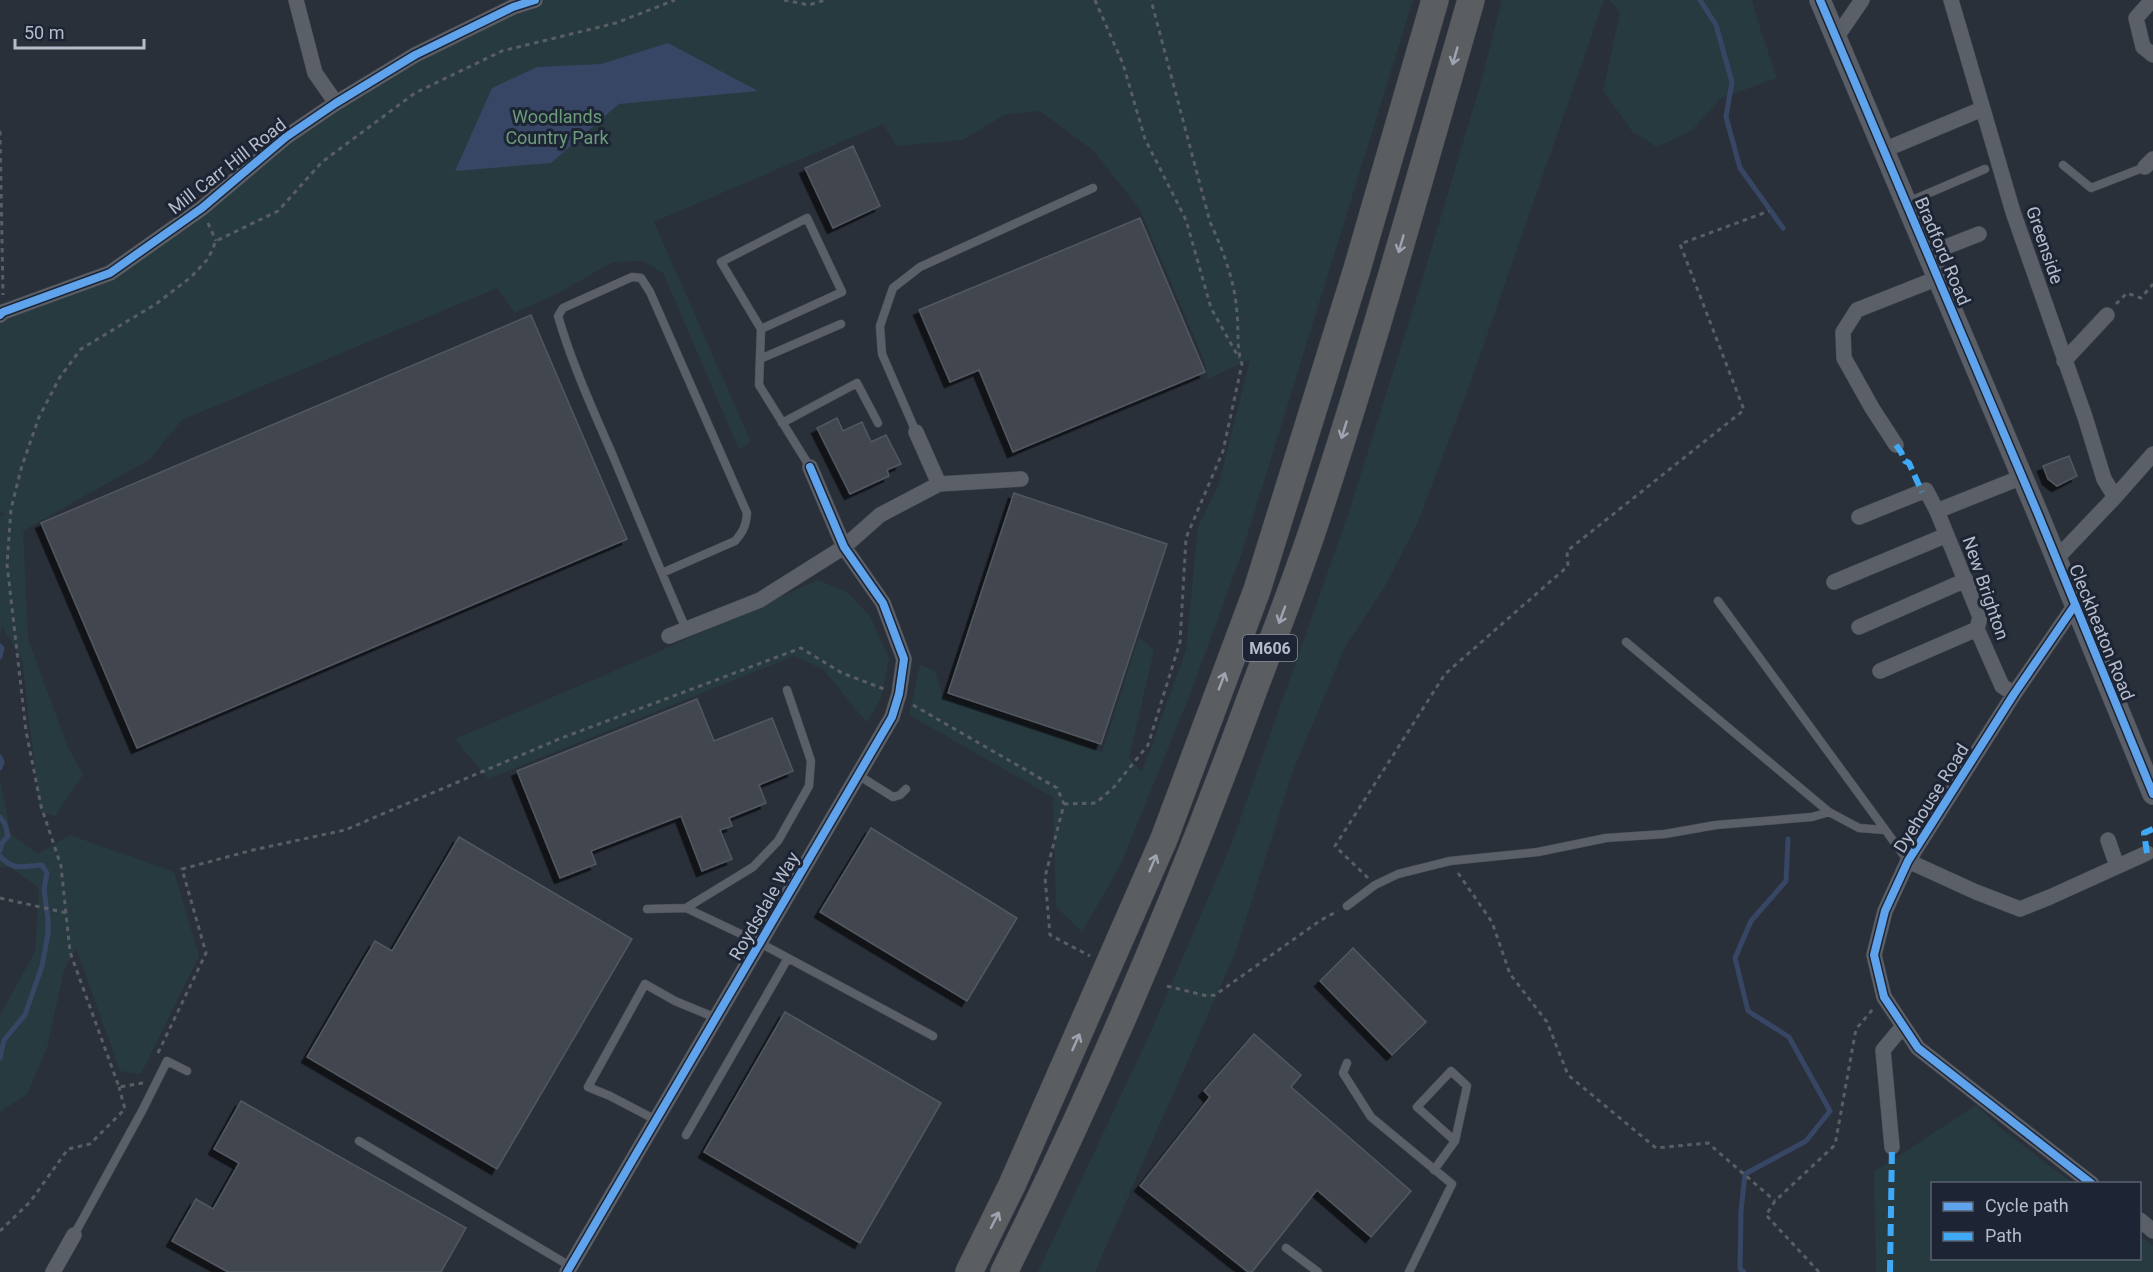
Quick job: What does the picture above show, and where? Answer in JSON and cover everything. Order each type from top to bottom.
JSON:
[{"type":"highway","name":"M606","points":[[969,1272],[1012,1185],[1164,839],[1257,590],[1357,269],[1435,0]]},
{"type":"highway","name":"M606","points":[[1004,1272],[1044,1192],[1138,987],[1201,831],[1308,543],[1390,284],[1471,0]]},
{"type":"street","points":[[296,0],[315,72],[336,103]]},
{"type":"street","name":"Mill Carr Hill Road","points":[[2,314],[110,273],[202,208],[286,137],[336,103],[415,55],[512,4],[535,0]]},
{"type":"street","name":"Bradford Road","points":[[1820,0],[2038,514]]},
{"type":"street","points":[[1836,38],[1862,0]]},
{"type":"street","name":"Greenside","points":[[1951,0],[2016,222],[2085,417],[2104,479],[2115,498]]},
{"type":"street","points":[[2152,0],[2136,18],[2143,47],[2153,55]]},
{"type":"street","points":[[1884,150],[1982,109]]},
{"type":"street","points":[[1928,254],[1979,234]]},
{"type":"street","points":[[1896,445],[1844,358],[1843,332],[1857,310],[1938,278]]},
{"type":"street","points":[[2064,361],[2107,315]]},
{"type":"street","points":[[916,432],[939,484]]},
{"type":"street","points":[[2056,559],[2115,498],[2153,454]]},
{"type":"street","name":"Roydsdale Way","points":[[568,1269],[892,717],[899,694],[904,659],[883,603],[844,547],[810,467]]},
{"type":"street","points":[[1937,511],[2022,477]]},
{"type":"street","points":[[669,636],[760,600],[844,547],[880,515],[939,484],[1026,478]]},
{"type":"street","name":"New Brighton","points":[[1859,518],[1926,490],[1937,511],[1980,617],[1977,629],[2002,686],[2014,694]]},
{"type":"street","name":"Cleckheaton Road","points":[[2038,514],[2153,794]]},
{"type":"street","points":[[1834,582],[1947,535]]},
{"type":"street","points":[[1859,627],[1966,580]]},
{"type":"street","name":"Dyehouse Road","points":[[2075,605],[2014,694],[1908,861],[1885,911],[1874,955],[1884,997],[1918,1048],[2089,1182]]},
{"type":"street","points":[[1880,671],[1977,629]]},
{"type":"street","points":[[2108,840],[2117,866]]},
{"type":"street","points":[[1908,861],[2020,909],[2147,853]]},
{"type":"street","points":[[1893,1147],[1883,1050],[1903,1026]]},
{"type":"street","points":[[2141,1222],[2153,1231]]},
{"type":"street","points":[[57,1270],[74,1235]]},
{"type":"lane","points":[[2063,165],[2091,188],[2149,163]]},
{"type":"lane","points":[[1906,202],[1985,169]]},
{"type":"lane","points":[[916,432],[882,354],[880,326],[893,288],[920,267],[1093,188]]},
{"type":"lane","points":[[761,329],[842,292],[807,218],[721,262],[761,329],[759,385],[810,467]]},
{"type":"lane","points":[[662,573],[735,541],[746,524],[747,513],[650,292],[641,278],[632,277],[563,308],[558,316],[569,353],[662,573],[686,629]]},
{"type":"lane","points":[[760,359],[841,324]]},
{"type":"lane","points":[[782,423],[857,383],[878,423]]},
{"type":"lane","points":[[1719,601],[1908,861]]},
{"type":"lane","points":[[1626,642],[1829,812],[1859,828],[1884,830]]},
{"type":"lane","points":[[686,908],[753,867],[778,841],[808,786],[811,761],[787,690]]},
{"type":"lane","points":[[858,775],[892,797],[900,795],[906,789]]},
{"type":"lane","points":[[1347,906],[1375,885],[1398,874],[1450,861],[1538,852],[1606,837],[1665,834],[1716,825],[1812,817],[1829,812]]},
{"type":"lane","points":[[647,909],[686,908],[760,943],[933,1036]]},
{"type":"lane","points":[[686,1135],[788,958]]},
{"type":"lane","points":[[656,1120],[588,1087],[645,984],[675,1001],[716,1018]]},
{"type":"lane","points":[[74,1235],[142,1111],[166,1061],[186,1071]]},
{"type":"lane","points":[[1347,1063],[1343,1073],[1371,1117],[1452,1184],[1409,1272]]},
{"type":"lane","points":[[1434,1170],[1455,1140],[1467,1086],[1451,1071],[1417,1107],[1455,1140]]},
{"type":"lane","points":[[359,1141],[568,1269]]},
{"type":"lane","points":[[1286,1248],[1318,1272]]},
{"type":"path","points":[[0,1231],[30,1202],[68,1149],[90,1144],[125,1109],[70,952],[61,867],[41,806],[26,731],[7,564],[11,509],[21,469],[39,417],[60,377],[81,349],[156,304],[191,277],[208,259],[216,240],[278,211],[322,162],[415,93],[502,51],[616,22],[675,0]]},
{"type":"path","points":[[784,0],[809,5],[825,0]]},
{"type":"path","points":[[1095,0],[1123,64],[1144,139],[1186,220],[1211,308],[1242,364]]},
{"type":"path","points":[[1064,804],[1096,803],[1114,787],[1148,745],[1180,642],[1186,538],[1224,451],[1242,364],[1238,351],[1234,292],[1210,222],[1151,0]]},
{"type":"path","points":[[0,131],[2,314]]},
{"type":"path","points":[[1375,885],[1335,846],[1445,674],[1568,566],[1567,551],[1744,410],[1680,244],[1769,211]]},
{"type":"path","points":[[2107,315],[2127,293],[2141,298],[2153,284]]},
{"type":"path","points":[[158,1053],[207,953],[182,869],[253,850],[345,830],[559,739],[801,648],[842,673],[899,694],[913,705],[1057,788],[1064,804],[1046,877],[1050,935],[1091,956]]},
{"type":"path","points":[[1450,861],[1492,922],[1510,974],[1546,1022],[1568,1075],[1656,1148],[1708,1143],[1775,1201]]},
{"type":"path","points":[[0,898],[67,913]]},
{"type":"path","points":[[1167,986],[1207,996],[1215,995],[1321,920],[1347,906]]},
{"type":"path","points":[[1819,1272],[1766,1215],[1775,1201],[1835,1145],[1856,1029],[1884,997]]},
{"type":"path","points":[[119,1087],[142,1084],[147,1074]]},
{"type":"green space","name":"Woodlands Country Park","points":[[535,0],[1413,0],[1241,555],[1191,692],[1120,866],[1082,932],[1056,907],[1053,797],[909,715],[920,665],[935,671],[943,696],[1102,752],[1139,637],[1154,650],[1129,758],[1142,772],[1186,650],[1198,527],[1219,484],[1250,359],[1208,379],[1204,360],[1140,210],[1094,151],[1040,111],[1004,115],[963,140],[897,146],[883,124],[654,222],[751,442],[739,449],[663,273],[643,261],[613,262],[560,292],[515,313],[497,288],[182,420],[150,459],[23,531],[28,639],[67,745],[83,775],[55,816],[40,811],[22,659],[2,627],[0,634],[0,516],[5,516],[0,511],[0,317],[110,273],[336,103]]},
{"type":"green space","points":[[1502,0],[1604,0],[1471,381],[1418,522],[1384,588],[1345,647],[1293,771],[1235,953],[1095,1272],[1038,1272],[1153,1027],[1231,845],[1348,515],[1424,274],[1483,75]]},
{"type":"green space","points":[[1610,0],[1752,0],[1777,78],[1721,98],[1692,130],[1657,147],[1632,131],[1603,91],[1620,13]]},
{"type":"green space","points":[[818,580],[847,592],[869,615],[889,658],[881,698],[867,723],[823,669],[794,656],[488,779],[455,739],[649,656]]},
{"type":"green space","points":[[0,779],[11,834],[38,854],[70,835],[174,872],[199,956],[141,1074],[120,1071],[76,948],[64,970],[47,1048],[27,1094],[0,1112],[0,1015],[35,952],[39,888],[10,867],[0,867]]},
{"type":"green space","points":[[1976,1105],[1998,1126],[2071,1182],[1931,1182],[1931,1260],[2141,1260],[2141,1237],[2153,1246],[2153,1272],[1876,1272],[1874,1172]]},
{"type":"water","points":[[668,43],[758,91],[619,104],[551,163],[455,171],[492,88],[537,67],[601,64]]},
{"type":"building","points":[[853,146],[880,206],[833,228],[805,168]]},
{"type":"building","points":[[1140,218],[1205,372],[1013,452],[979,370],[950,382],[919,310]]},
{"type":"building","points":[[531,315],[627,539],[137,748],[41,523]]},
{"type":"building","points":[[837,418],[843,431],[862,422],[871,442],[886,435],[901,464],[887,470],[889,476],[850,494],[817,428]]},
{"type":"building","points":[[2069,456],[2077,476],[2057,486],[2048,479],[2043,466]]},
{"type":"building","points":[[1014,493],[1167,544],[1101,744],[948,693]]},
{"type":"building","points":[[697,699],[714,741],[772,718],[793,771],[759,785],[766,803],[729,818],[732,826],[720,830],[732,859],[702,871],[681,816],[591,851],[596,864],[560,878],[517,771]]},
{"type":"building","points":[[871,828],[1017,918],[967,1001],[820,912]]},
{"type":"building","points":[[459,837],[632,939],[497,1169],[307,1057],[375,941],[392,951]]},
{"type":"building","points":[[1353,948],[1426,1022],[1392,1055],[1320,981]]},
{"type":"building","points":[[785,1012],[941,1103],[860,1243],[704,1152]]},
{"type":"building","points":[[1254,1034],[1301,1075],[1291,1087],[1411,1191],[1371,1237],[1317,1190],[1252,1272],[1248,1272],[1140,1186],[1210,1097],[1204,1091]]},
{"type":"building","points":[[241,1101],[466,1228],[441,1272],[228,1272],[172,1241],[196,1199],[213,1209],[239,1163],[214,1149]]},
{"type":"waterway","points":[[1700,0],[1716,25],[1732,82],[1726,117],[1740,168],[1783,228]]},
{"type":"waterway","points":[[0,646],[2,648],[0,657]]},
{"type":"waterway","points":[[0,757],[2,762],[0,768]]},
{"type":"waterway","points":[[0,817],[5,824],[8,836],[2,843],[0,851]]},
{"type":"waterway","points":[[1744,1272],[1740,1269],[1741,1211],[1745,1174],[1806,1141],[1830,1111],[1789,1037],[1748,1011],[1735,958],[1751,921],[1786,881],[1788,839]]},
{"type":"waterway","points":[[0,856],[14,866],[42,865],[47,873],[44,889],[48,919],[48,934],[42,966],[25,1015],[4,1040],[0,1058]]},
{"type":"marked path","points":[[1896,445],[1905,461],[1909,463],[1922,492]]},
{"type":"marked path","points":[[2147,853],[2144,833],[2153,829]]},
{"type":"marked path","points":[[1890,1272],[1892,1147]]},
{"type":"cycle path","points":[[0,315],[110,273],[202,208],[286,137],[336,103],[415,55],[513,7],[535,0]]},
{"type":"cycle path","points":[[1820,0],[2038,514],[2153,794]]},
{"type":"cycle path","points":[[567,1272],[892,717],[899,694],[904,659],[883,603],[844,547],[810,467]]},
{"type":"cycle path","points":[[2075,605],[2014,694],[1908,861],[1885,911],[1874,955],[1884,997],[1918,1048],[2089,1182]]}]
